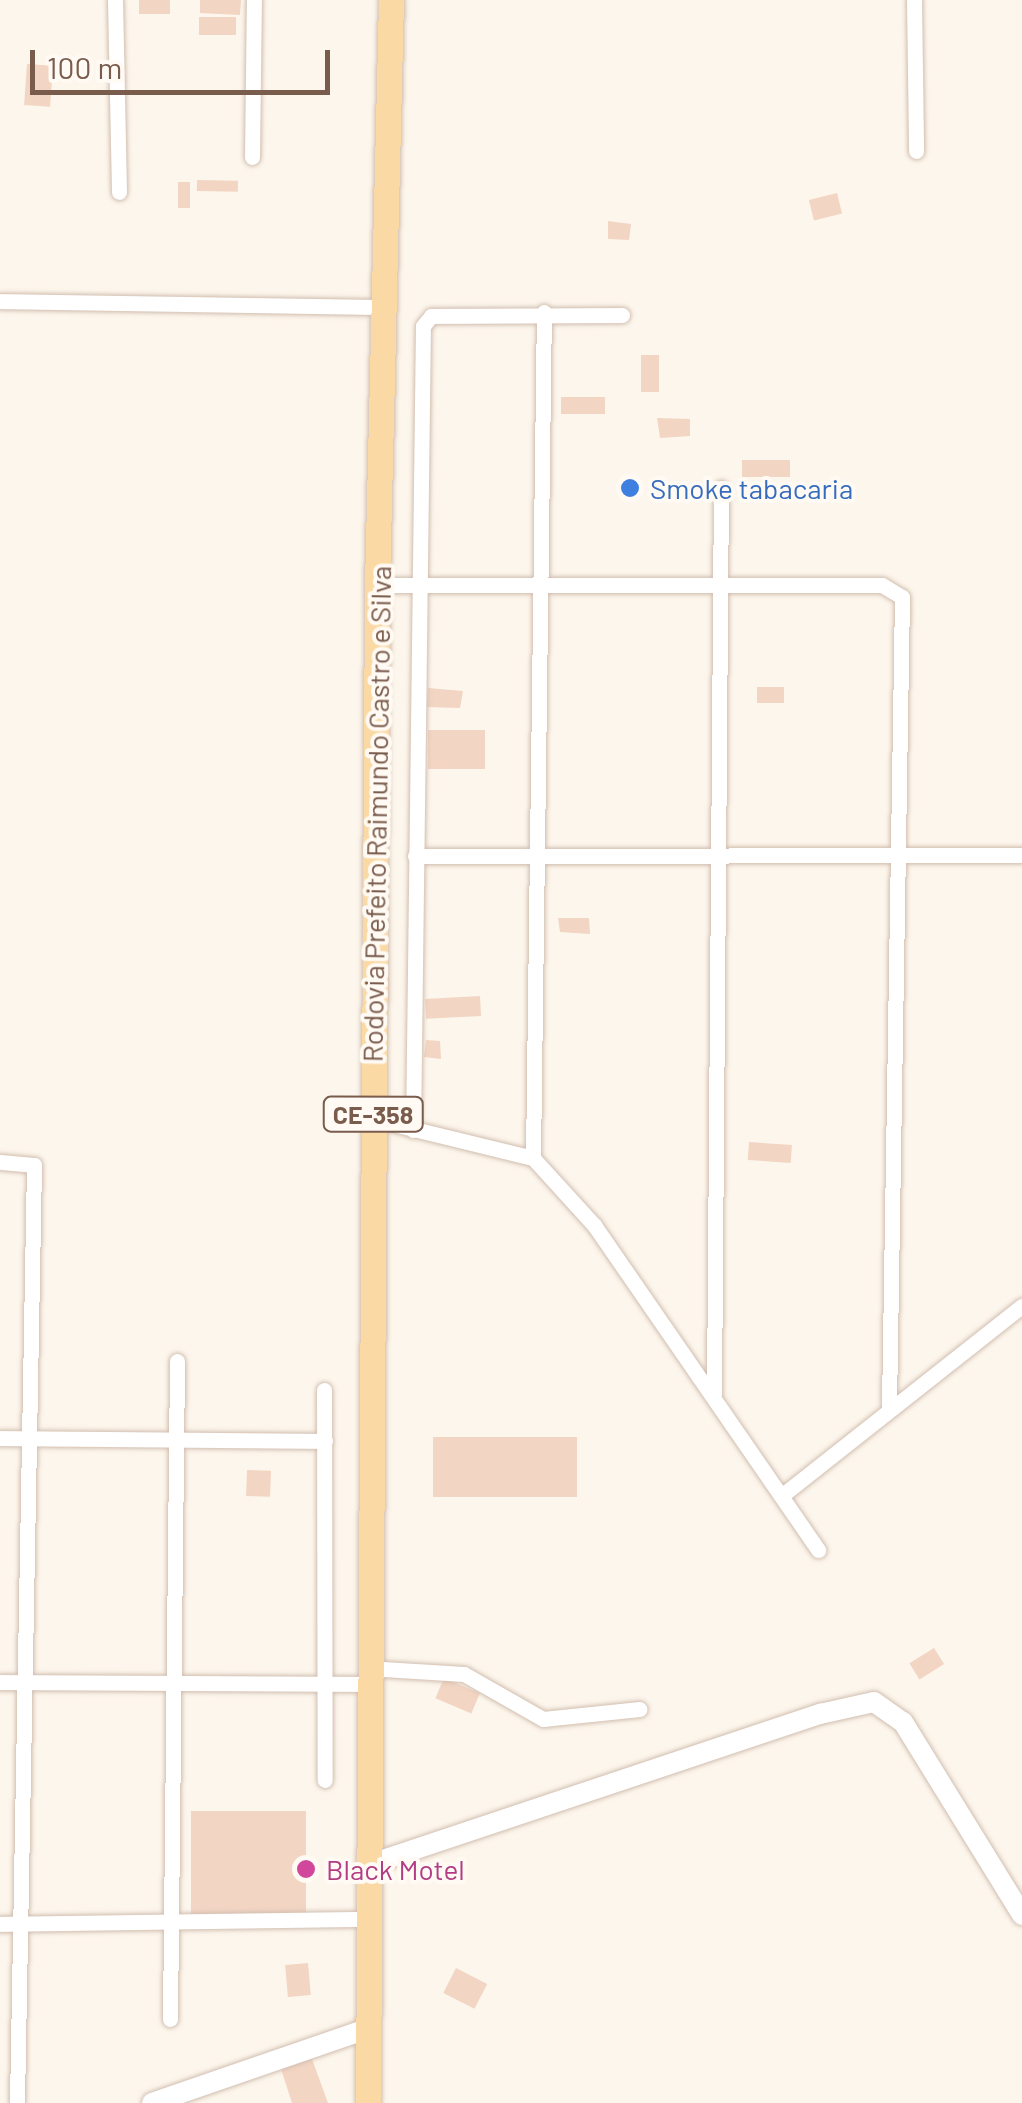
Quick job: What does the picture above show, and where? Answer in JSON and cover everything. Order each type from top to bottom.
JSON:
[{"type":"main road","name":"CE-358","points":[[389,126],[391,0]]},
{"type":"main road","name":"CE-358","points":[[389,126],[409,0]]},
{"type":"main road","name":"Rodovia Prefeito Raimundo Castro e Silva","points":[[368,2103],[364,2030],[376,585],[389,126]]},
{"type":"street","points":[[115,0],[119,192]]},
{"type":"street","points":[[252,156],[254,0]]},
{"type":"street","points":[[914,0],[916,151]]},
{"type":"street","points":[[1,301],[386,307]]},
{"type":"street","points":[[532,1158],[533,856],[544,312]]},
{"type":"street","points":[[413,1130],[424,326],[431,316],[622,314]]},
{"type":"street","points":[[714,1394],[715,856],[721,488]]},
{"type":"street","points":[[376,585],[882,585],[902,597],[889,1408]]},
{"type":"street","points":[[415,856],[1022,855]]},
{"type":"street","points":[[373,1119],[532,1158],[594,1224],[785,1493],[818,1550]]},
{"type":"street","points":[[0,1162],[34,1165],[17,2103]]},
{"type":"street","points":[[785,1493],[1022,1306]]},
{"type":"street","points":[[170,2018],[177,1361]]},
{"type":"street","points":[[324,1390],[325,1780]]},
{"type":"street","points":[[0,1438],[325,1441]]},
{"type":"street","points":[[0,1682],[323,1687],[367,1676],[464,1674],[543,1719],[638,1709]]},
{"type":"street","points":[[368,1865],[820,1714],[874,1702],[903,1722],[1022,1915]]},
{"type":"street","points":[[0,1924],[365,1919]]},
{"type":"street","points":[[152,2103],[364,2030]]},
{"type":"building","points":[[139,0],[170,0],[170,14],[139,14]]},
{"type":"building","points":[[200,0],[241,0],[240,15],[200,13]]},
{"type":"building","points":[[199,17],[236,17],[236,35],[199,35]]},
{"type":"building","points":[[27,64],[53,66],[50,107],[24,105]]},
{"type":"building","points":[[197,180],[238,181],[238,192],[197,191]]},
{"type":"building","points":[[178,182],[190,182],[190,208],[178,208]]},
{"type":"building","points":[[837,193],[842,213],[814,220],[809,200]]},
{"type":"building","points":[[608,221],[631,224],[629,240],[608,239]]},
{"type":"building","points":[[641,355],[659,355],[659,392],[641,392]]},
{"type":"building","points":[[561,397],[605,397],[605,414],[561,414]]},
{"type":"building","points":[[657,418],[690,419],[690,436],[660,438]]},
{"type":"building","points":[[742,460],[790,460],[790,477],[742,477]]},
{"type":"building","points":[[757,687],[784,687],[784,703],[757,703]]},
{"type":"building","points":[[428,688],[463,691],[460,708],[427,707]]},
{"type":"building","points":[[428,730],[485,730],[485,769],[428,769]]},
{"type":"building","points":[[558,918],[589,918],[590,934],[560,932]]},
{"type":"building","points":[[480,996],[481,1016],[426,1019],[425,999]]},
{"type":"building","points":[[426,1040],[440,1041],[441,1059],[424,1057]]},
{"type":"building","points":[[749,1142],[792,1145],[791,1163],[748,1160]]},
{"type":"building","points":[[433,1437],[577,1437],[577,1497],[433,1497]]},
{"type":"building","points":[[247,1470],[271,1471],[270,1497],[246,1496]]},
{"type":"building","points":[[934,1648],[944,1664],[919,1679],[909,1663]]},
{"type":"building","points":[[444,1678],[480,1693],[471,1713],[435,1698]]},
{"type":"building","name":"Black Motel","points":[[191,1811],[306,1811],[306,1914],[191,1914]]},
{"type":"building","points":[[308,1963],[311,1995],[288,1997],[285,1965]]},
{"type":"building","points":[[456,1968],[487,1984],[474,2009],[443,1993]]},
{"type":"building","points":[[312,2059],[328,2103],[292,2103],[281,2069]]},
{"type":"place","name":"Smoke tabacaria","points":[[630,488]]},
{"type":"place","name":"Black Motel","points":[[306,1869]]}]
